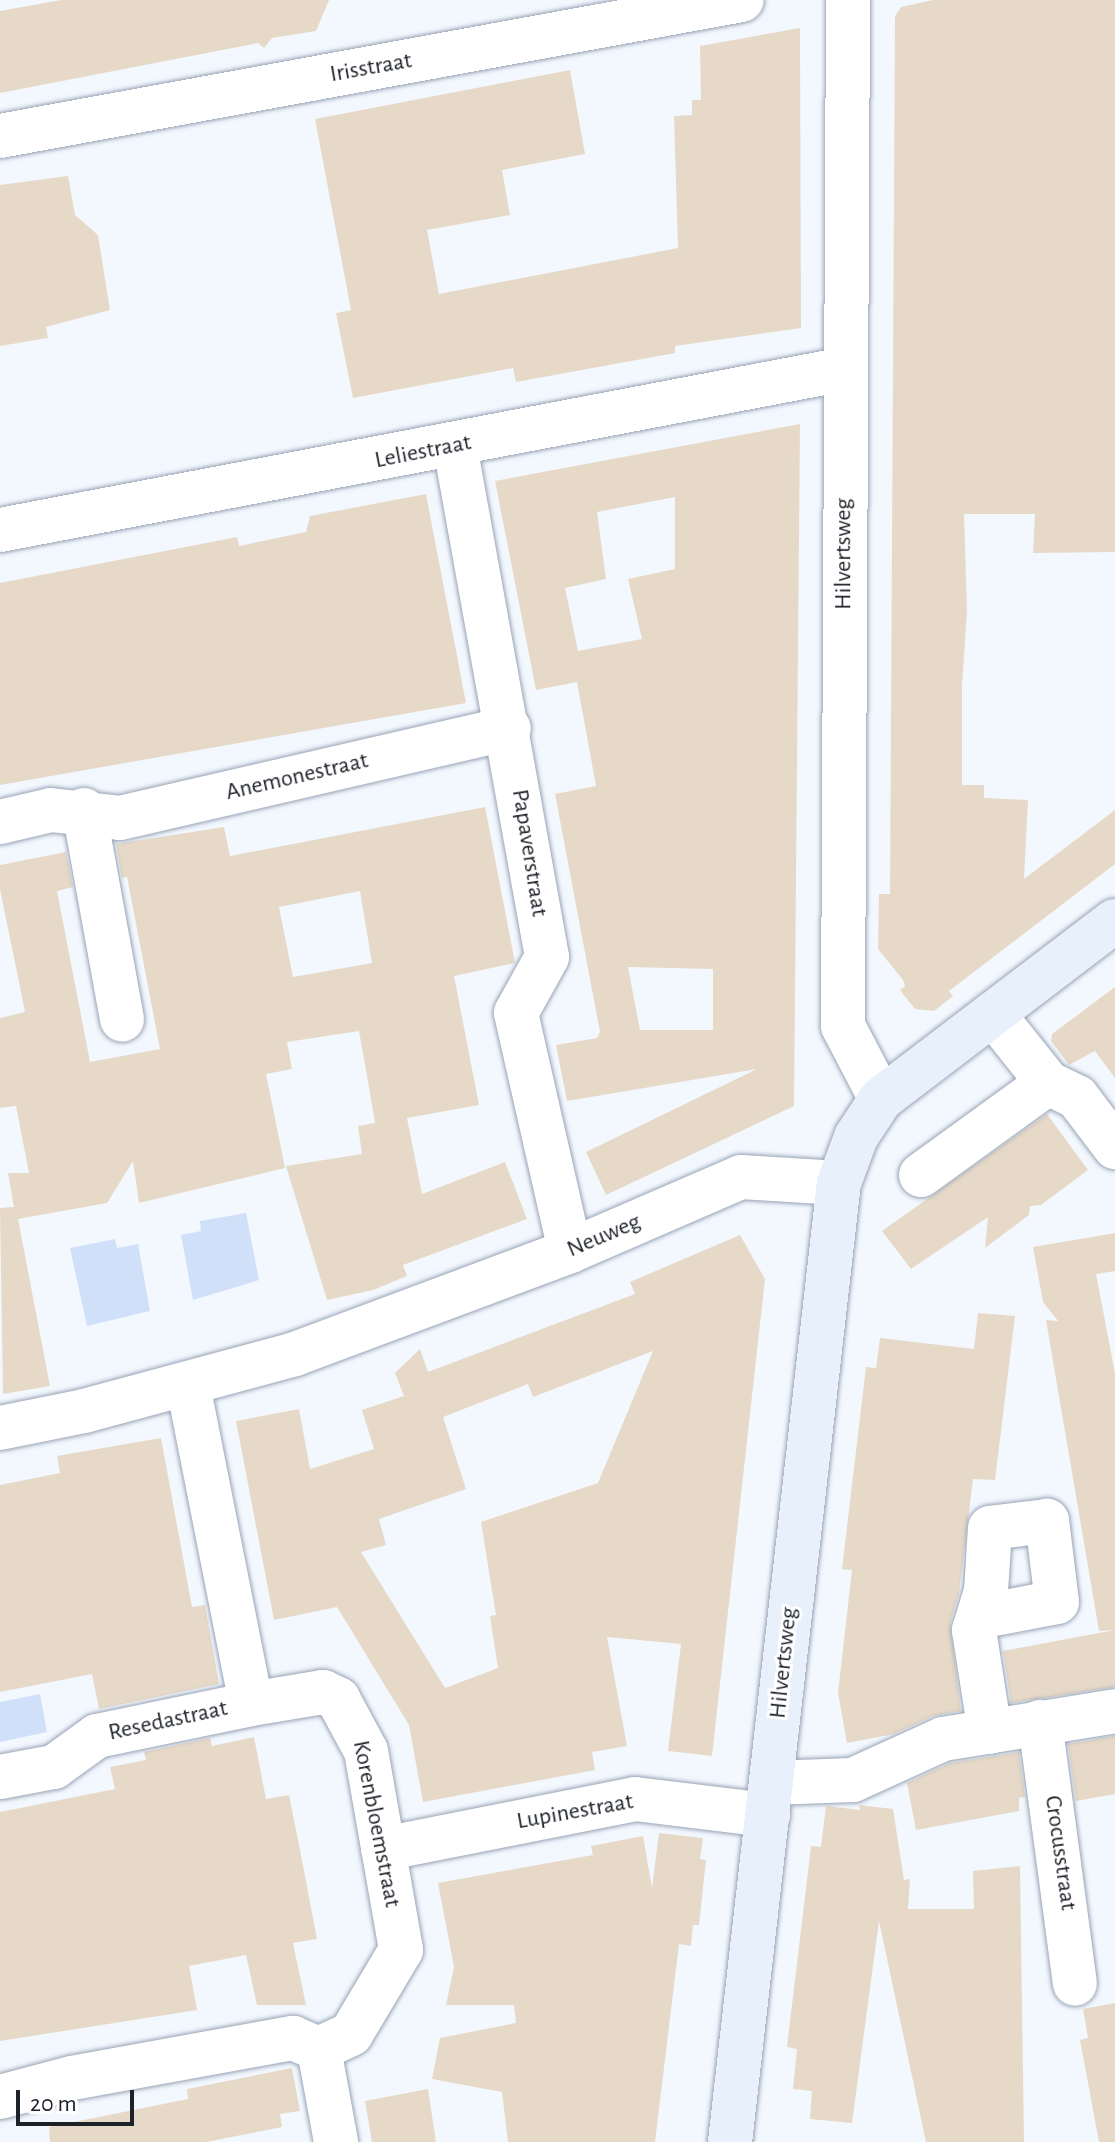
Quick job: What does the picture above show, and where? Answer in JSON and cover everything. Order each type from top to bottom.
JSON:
[{"type":"street","name":"Irisstraat","points":[[0,136],[742,0]]},
{"type":"street","name":"Hilvertsweg","points":[[848,0],[843,1026],[881,1099]]},
{"type":"street","name":"Leliestraat","points":[[0,530],[455,446],[845,369]]},
{"type":"street","name":"Papaverstraat","points":[[455,446],[509,728],[547,957],[516,1013],[570,1251]]},
{"type":"street","name":"Anemonestraat","points":[[0,822],[51,810],[84,810],[120,818],[509,728]]},
{"type":"street","points":[[84,810],[122,1020]]},
{"type":"street","points":[[839,1183],[856,1137],[881,1099],[1115,921]]},
{"type":"street","points":[[993,1014],[1048,1083],[1077,1097],[1115,1147]]},
{"type":"street","points":[[921,1175],[1048,1083]]},
{"type":"street","name":"Neuweg","points":[[0,1428],[188,1385],[295,1354],[570,1251],[741,1177],[839,1183]]},
{"type":"street","name":"Hilvertsweg","points":[[730,2142],[839,1183]]},
{"type":"street","points":[[188,1385],[251,1704]]},
{"type":"street","points":[[979,1617],[1057,1602],[1047,1521],[989,1521],[979,1617],[974,1630],[990,1732]]},
{"type":"street","name":"Korenbloemstraat","points":[[251,1704],[323,1692],[338,1699],[366,1751],[401,1950],[351,2034],[319,2049]]},
{"type":"street","name":"Resedastraat","points":[[0,1777],[54,1767],[97,1736],[251,1704]]},
{"type":"street","name":"Lupinestraat","points":[[383,1849],[635,1799],[769,1799],[853,1780],[943,1739],[1115,1711]]},
{"type":"street","name":"Crocusstraat","points":[[1040,1722],[1075,1984]]},
{"type":"street","points":[[0,2097],[72,2078],[293,2038],[319,2049],[336,2142]]},
{"type":"shaded area","points":[[246,1213],[259,1280],[193,1300],[181,1235],[201,1231],[200,1221]]},
{"type":"shaded area","points":[[115,1239],[117,1248],[138,1244],[150,1311],[87,1326],[70,1248]]},
{"type":"shaded area","points":[[40,1694],[47,1732],[0,1742],[0,1702]]},
{"type":"building","points":[[61,0],[329,0],[316,31],[272,38],[264,48],[258,43],[0,93],[0,11]]},
{"type":"building","points":[[933,0],[1115,0],[1115,552],[1033,553],[1035,514],[964,514],[967,611],[962,686],[962,785],[984,785],[984,798],[1028,800],[1024,879],[1115,810],[1115,864],[949,991],[953,996],[934,1011],[915,1009],[900,990],[905,986],[903,980],[878,949],[879,894],[890,894],[895,16],[901,7]]},
{"type":"building","points":[[800,28],[801,328],[675,346],[675,353],[516,382],[513,368],[353,398],[336,313],[351,310],[315,119],[570,70],[585,154],[502,170],[510,215],[427,230],[439,294],[678,248],[674,116],[692,115],[692,100],[701,100],[700,46]]},
{"type":"building","points":[[68,176],[75,215],[98,235],[110,310],[46,327],[48,338],[0,346],[0,185]]},
{"type":"building","points":[[800,424],[794,1106],[606,1195],[586,1152],[757,1069],[567,1101],[556,1045],[597,1038],[600,1032],[555,794],[596,786],[577,682],[536,690],[495,481]],"holes":[[[675,497],[675,569],[628,579],[642,639],[578,651],[565,588],[606,579],[597,512]],[[628,967],[713,969],[713,1030],[640,1030]]]},
{"type":"building","points":[[426,494],[466,703],[0,785],[0,583],[237,537],[239,546],[306,532],[310,516]]},
{"type":"building","points":[[485,807],[515,963],[454,976],[479,1105],[407,1118],[422,1194],[505,1162],[527,1219],[403,1265],[407,1276],[373,1290],[327,1300],[286,1166],[362,1154],[358,1126],[375,1123],[359,1031],[287,1042],[292,1069],[266,1074],[285,1168],[139,1203],[133,1161],[107,1203],[18,1219],[50,1386],[3,1394],[0,1208],[14,1207],[8,1173],[29,1173],[16,1106],[0,1108],[0,1018],[25,1012],[0,889],[0,865],[66,852],[73,887],[57,891],[90,1062],[160,1049],[127,877],[122,878],[116,844],[224,827],[230,856]],"holes":[[[360,891],[372,963],[293,977],[279,907]]]},
{"type":"building","points":[[1115,987],[1115,1078],[1095,1051],[1069,1065],[1051,1041],[1052,1034]]},
{"type":"building","points":[[1047,1114],[1088,1170],[1041,1205],[1030,1206],[1029,1215],[985,1248],[988,1217],[911,1269],[882,1231]]},
{"type":"building","points":[[1115,1233],[1115,1271],[1096,1274],[1115,1373],[1115,1630],[1099,1631],[1046,1320],[1058,1321],[1043,1302],[1033,1247]]},
{"type":"building","points":[[740,1235],[765,1279],[712,1756],[668,1751],[681,1644],[607,1637],[627,1746],[592,1752],[595,1770],[423,1802],[409,1725],[337,1607],[274,1620],[236,1421],[299,1409],[310,1469],[374,1449],[362,1410],[404,1396],[395,1373],[420,1349],[428,1372],[635,1294],[630,1282]],"holes":[[[653,1351],[598,1483],[481,1522],[496,1615],[490,1616],[498,1668],[445,1688],[361,1552],[386,1545],[379,1519],[466,1489],[443,1417],[528,1384],[533,1397]]]},
{"type":"building","points":[[978,1313],[1015,1316],[995,1480],[973,1479],[959,1593],[950,1623],[961,1711],[933,1716],[894,1734],[847,1743],[838,1693],[852,1570],[842,1569],[866,1367],[876,1368],[880,1338],[974,1349]]},
{"type":"building","points":[[161,1438],[192,1607],[205,1605],[219,1684],[99,1709],[92,1674],[0,1692],[0,1485],[60,1473],[57,1456]]},
{"type":"building","points":[[1115,1630],[1115,1687],[1011,1703],[1003,1651]]},
{"type":"building","points":[[1115,1736],[1115,1794],[1076,1801],[1068,1744]]},
{"type":"building","points":[[254,1737],[266,1799],[289,1795],[300,1850],[317,1939],[293,1943],[306,2005],[257,2005],[246,1955],[189,1966],[197,2010],[0,2041],[0,1812],[115,1789],[110,1767],[146,1760],[144,1752],[210,1738],[212,1746]]},
{"type":"building","points":[[1019,1752],[1025,1797],[1019,1798],[1019,1811],[916,1830],[907,1783],[950,1763]]},
{"type":"building","points":[[859,1805],[893,1809],[904,1880],[910,1879],[908,1909],[974,1909],[973,1871],[1020,1866],[1024,2142],[926,2142],[879,1921],[852,2123],[810,2119],[812,2091],[793,2089],[797,2049],[787,2047],[811,1846],[821,1847],[826,1806],[860,1810]]},
{"type":"building","points":[[659,1833],[703,1838],[700,1859],[706,1860],[699,1925],[693,1925],[691,1946],[679,1944],[655,2142],[508,2142],[502,2092],[432,2079],[440,2038],[516,2023],[514,2005],[446,2005],[454,1967],[438,1883],[593,1855],[591,1846],[643,1836],[652,1888]]},
{"type":"building","points":[[1115,2003],[1115,2142],[1099,2142],[1080,2040],[1088,2038],[1083,2009]]},
{"type":"building","points":[[292,2068],[300,2111],[280,2114],[282,2127],[206,2142],[50,2142],[49,2127],[188,2099],[187,2089]]},
{"type":"building","points":[[428,2089],[436,2142],[372,2142],[365,2101]]}]
